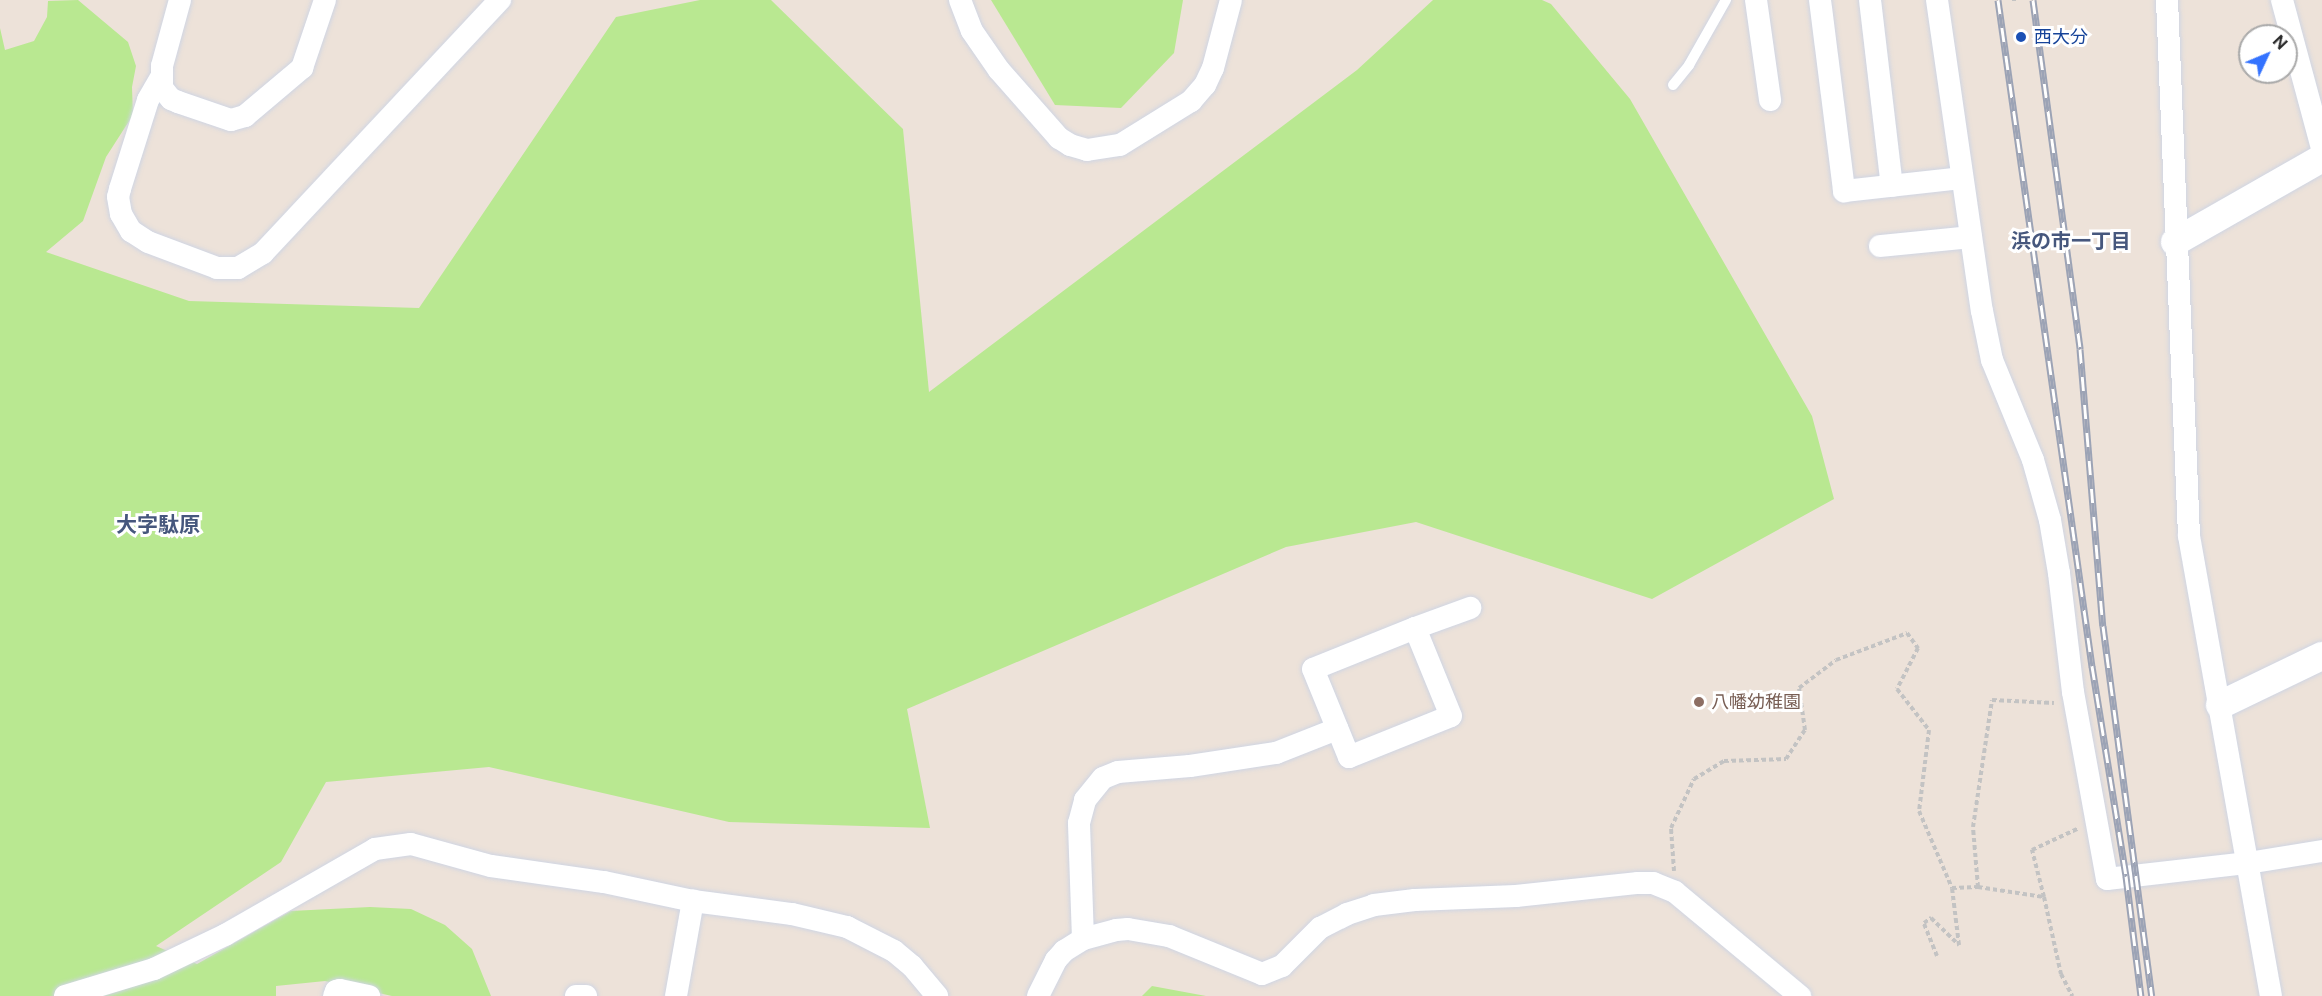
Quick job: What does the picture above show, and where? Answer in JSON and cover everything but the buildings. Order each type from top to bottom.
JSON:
[{"type":"street","points":[[180,0],[160,79],[148,100],[118,197],[121,214],[131,231],[148,242],[217,268],[238,268],[263,253],[500,0]]},
{"type":"street","points":[[160,79],[166,94],[178,102],[231,120],[245,116],[302,68],[325,0]]},
{"type":"street","points":[[960,0],[975,37],[999,70],[1059,138],[1070,145],[1087,150],[1120,145],[1191,101],[1205,85],[1214,68],[1231,0]]},
{"type":"street","points":[[1756,0],[1770,100]]},
{"type":"street","points":[[1820,0],[1845,191],[1962,178]]},
{"type":"street","points":[[1870,0],[1892,186]]},
{"type":"street","points":[[1938,0],[1962,178],[1992,360],[2033,460],[2050,520],[2076,704],[2107,879],[2248,864],[2322,851]]},
{"type":"street","points":[[2167,0],[2175,242],[2189,536],[2271,996]]},
{"type":"street","points":[[2282,0],[2322,148]]},
{"type":"street","points":[[2175,242],[2322,158]]},
{"type":"street","points":[[1880,246],[1971,237]]},
{"type":"street","points":[[1415,628],[1450,716],[1349,757],[1313,669],[1415,628],[1470,608]]},
{"type":"street","points":[[2220,705],[2322,656]]},
{"type":"street","points":[[1083,939],[1079,823],[1085,800],[1103,778],[1118,772],[1190,766],[1276,753],[1338,729]]},
{"type":"street","points":[[65,996],[130,978],[192,952],[375,849],[396,844],[423,845],[471,862],[604,882],[693,901],[792,914],[861,932],[894,951],[912,966],[937,996]]},
{"type":"street","points":[[1038,996],[1056,960],[1083,939],[1116,930],[1143,930],[1168,936],[1262,974],[1282,966],[1305,940],[1332,921],[1374,905],[1415,900],[1516,896],[1638,883],[1653,883],[1675,892],[1800,996]]},
{"type":"street","points":[[676,996],[693,901]]},
{"type":"street","points":[[334,996],[336,991],[340,990],[369,996]]},
{"type":"street","points":[[576,996],[586,996]]},
{"type":"lane","points":[[1673,85],[1689,65],[1726,0]]},
{"type":"path","points":[[1675,892],[1671,828],[1694,778],[1724,761],[1786,759],[1805,730],[1799,688],[1836,660],[1907,633],[1918,648],[1896,689],[1929,730],[1919,811],[1952,888],[1959,945],[1931,918],[1924,923],[1937,956]]},
{"type":"path","points":[[1978,887],[1974,827],[1992,700],[2076,704]]},
{"type":"path","points":[[2072,996],[2061,974],[2032,850],[2097,820]]},
{"type":"path","points":[[1952,888],[1978,887],[2044,897]]},
{"type":"green space","points":[[78,0],[128,42],[136,66],[132,87],[133,115],[106,157],[83,221],[46,252],[189,301],[419,308],[616,17],[700,0],[771,0],[903,129],[929,392],[1357,70],[1433,0],[1542,0],[1551,4],[1630,99],[1812,416],[1834,499],[1652,599],[1416,522],[1286,547],[907,709],[930,828],[729,822],[489,767],[326,782],[281,862],[156,946],[197,964],[291,911],[370,907],[411,909],[445,925],[472,949],[491,996],[392,996],[325,981],[276,986],[276,996],[0,996],[0,28],[5,50],[34,41],[47,17],[48,1]]},
{"type":"green space","points":[[991,0],[1183,0],[1174,53],[1121,108],[1055,105]]},
{"type":"green space","points":[[1152,986],[1206,996],[1142,996]]},
{"type":"railway","points":[[1998,0],[2092,666],[2126,876],[2141,996]]},
{"type":"railway","points":[[2033,0],[2080,349],[2103,626],[2152,996]]},
{"type":"place","name":"西大分","points":[[2021,37]]},
{"type":"place","name":"八幡幼稚園","points":[[1699,702]]},
{"type":"district","name":"浜の市一丁目","points":[[2071,241]]},
{"type":"district","name":"大字駄原","points":[[158,525]]}]
